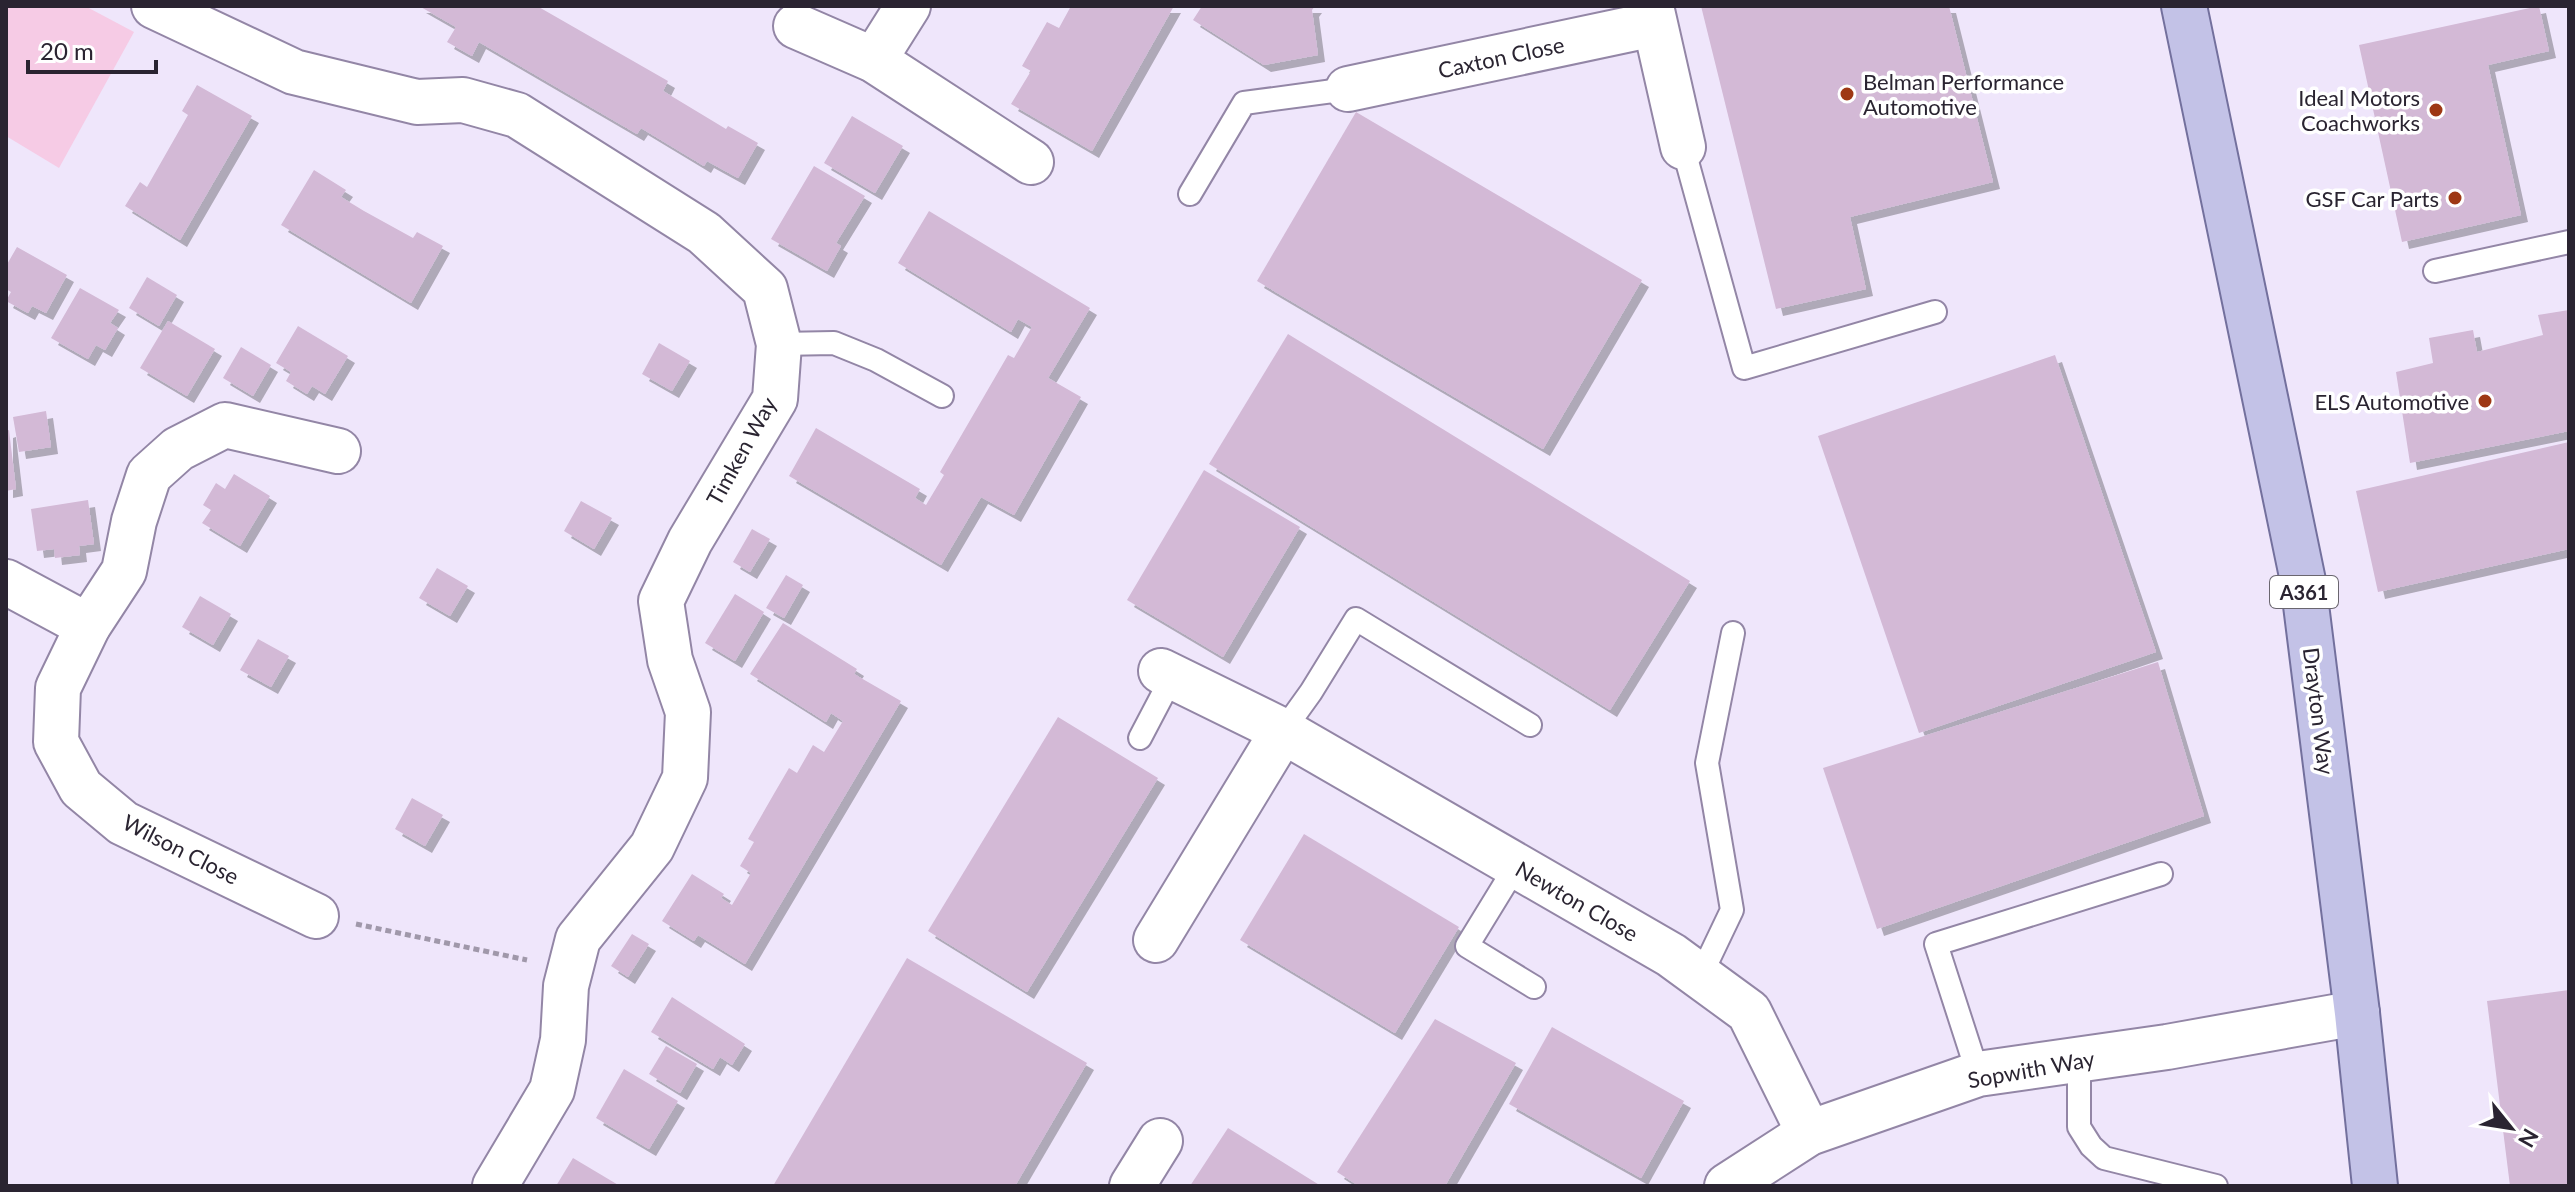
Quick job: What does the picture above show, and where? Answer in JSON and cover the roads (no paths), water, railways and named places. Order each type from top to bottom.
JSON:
[{"type":"main road","name":"Drayton Way","points":[[2185,6],[2303,581],[2357,1013],[2375,1186]]},
{"type":"street","name":"Timken Way","points":[[154,6],[294,72],[417,102],[463,100],[517,115],[704,233],[765,289],[779,344],[775,399],[690,541],[661,601],[670,660],[688,712],[685,778],[652,847],[578,939],[566,986],[563,1040],[552,1090],[495,1186]]},
{"type":"street","points":[[874,60],[908,6]]},
{"type":"street","points":[[1652,15],[1683,147]]},
{"type":"street","name":"Caxton Close","points":[[1348,89],[1652,15]]},
{"type":"street","points":[[796,26],[874,60],[1031,162]]},
{"type":"street","name":"Wilson Close","points":[[316,916],[123,823],[81,788],[56,742],[58,688],[88,626],[124,571],[134,521],[149,475],[178,449],[225,425],[338,451]]},
{"type":"street","points":[[6,582],[88,626]]},
{"type":"street","name":"Newton Close","points":[[1166,674],[1283,731],[1671,955],[1749,1012],[1809,1133]]},
{"type":"street","points":[[1156,940],[1283,731]]},
{"type":"street","name":"Sopwith Way","points":[[1727,1186],[1809,1133],[1978,1074],[2357,1013]]},
{"type":"street","points":[[1132,1186],[1160,1141]]},
{"type":"lane","points":[[1190,194],[1244,103],[1348,89]]},
{"type":"lane","points":[[1683,147],[1744,368],[1935,312]]},
{"type":"lane","points":[[2435,271],[2569,242]]},
{"type":"lane","points":[[779,344],[834,343],[876,360],[942,396]]},
{"type":"lane","points":[[1283,731],[1356,619],[1530,725]]},
{"type":"lane","points":[[1700,977],[1732,910],[1707,763],[1733,633]]},
{"type":"lane","points":[[1140,738],[1166,674]]},
{"type":"lane","points":[[1516,866],[1467,946],[1534,987]]},
{"type":"lane","points":[[1978,1074],[1936,944],[2161,874]]},
{"type":"lane","points":[[2079,1060],[2079,1127],[2091,1146],[2104,1158],[2216,1186]]},
{"type":"place","name":"Belman Performance Automotive","points":[[1847,94]]},
{"type":"place","name":"Ideal Motors Coachworks","points":[[2436,110]]},
{"type":"place","name":"GSF Car Parts","points":[[2455,198]]},
{"type":"place","name":"ELS Automotive","points":[[2485,401]]}]
